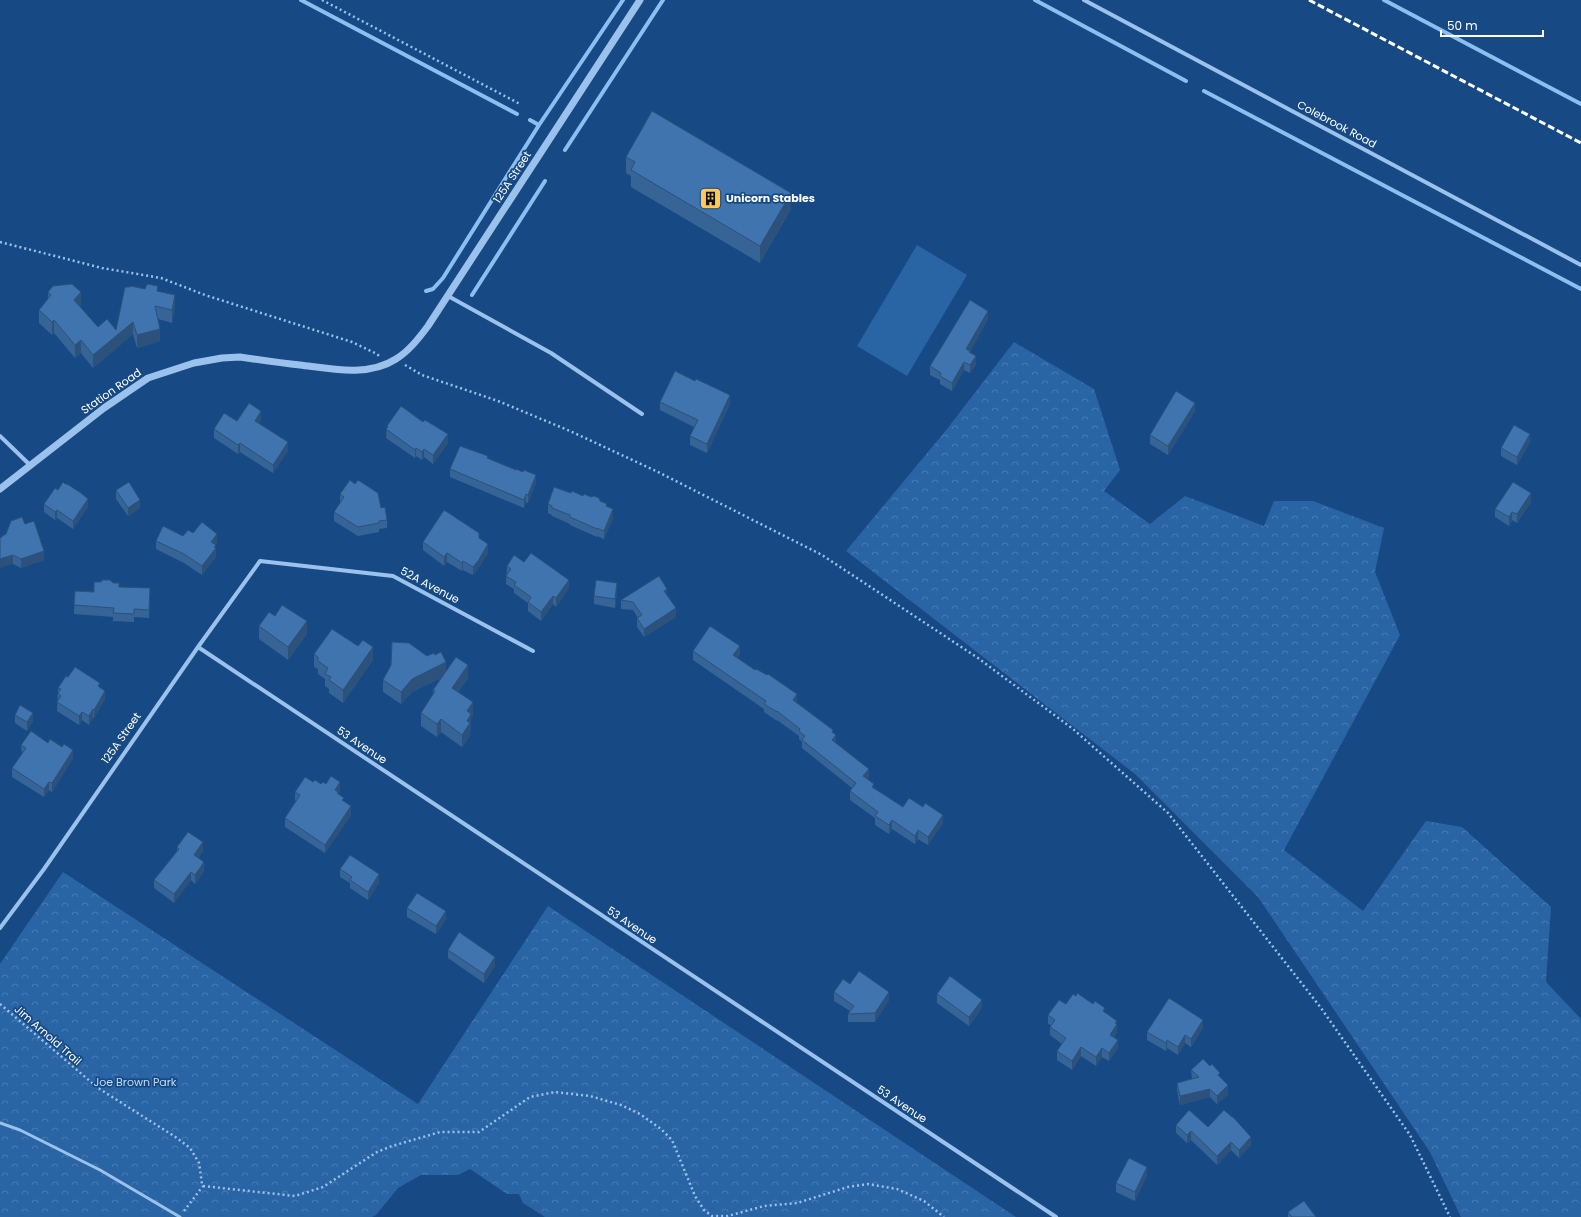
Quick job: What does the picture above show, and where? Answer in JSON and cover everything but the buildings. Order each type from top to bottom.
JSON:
[{"type":"street","name":"125A Street","points":[[396,359],[416,341],[448,296],[640,0]]},
{"type":"street","name":"Colebrook Road","points":[[1084,0],[1581,264]]},
{"type":"street","points":[[448,296],[551,353],[642,414]]},
{"type":"street","name":"Station Road","points":[[0,489],[104,408],[148,378],[194,363],[222,358],[240,357],[344,371],[362,370],[386,364],[396,359]]},
{"type":"street","points":[[0,436],[31,466]]},
{"type":"street","name":"125A Street","points":[[0,928],[44,869],[198,647],[260,561]]},
{"type":"street","name":"52A Avenue","points":[[260,561],[394,576],[533,651]]},
{"type":"street","name":"53 Avenue","points":[[198,647],[1056,1217]]},
{"type":"lane","points":[[0,1123],[20,1130],[100,1170],[180,1217]]},
{"type":"path","points":[[322,0],[520,104]]},
{"type":"path","points":[[0,242],[102,268],[161,278],[204,295],[352,342],[377,354],[386,364]]},
{"type":"path","points":[[396,359],[422,375],[498,401],[570,430],[656,471],[822,555],[978,658],[1073,729],[1168,814],[1321,1008],[1410,1136],[1450,1217]]},
{"type":"path","name":"Jim Arnold Trail","points":[[0,1004],[98,1088],[174,1136],[190,1148],[199,1163],[203,1186]]},
{"type":"path","points":[[180,1217],[203,1186],[295,1196],[323,1187],[377,1152],[440,1132],[479,1132],[530,1097],[555,1092],[590,1096],[621,1105],[640,1114],[661,1129],[672,1140],[695,1196],[704,1210],[712,1216],[728,1216],[764,1206],[797,1203],[848,1187],[868,1184],[897,1189],[904,1192],[924,1201],[944,1217]]},
{"type":"green space","points":[[917,245],[967,275],[907,376],[857,346]]},
{"type":"green space","points":[[1014,342],[1094,389],[1120,470],[1104,491],[1150,524],[1185,496],[1264,526],[1274,501],[1313,501],[1384,528],[1375,572],[1400,635],[1284,850],[1363,911],[1426,821],[1462,827],[1551,907],[1546,982],[1581,1019],[1581,1217],[1461,1217],[1430,1152],[1258,897],[1135,774],[846,551],[947,429]]},
{"type":"green space","name":"Joe Brown Park","points":[[63,872],[418,1104],[548,906],[1016,1217],[545,1217],[523,1203],[519,1194],[507,1194],[470,1169],[458,1175],[421,1175],[398,1188],[376,1215],[372,1217],[0,1217],[0,964]]},
{"type":"waterway","points":[[301,0],[517,114]]},
{"type":"waterway","points":[[426,291],[433,289],[443,278],[539,125],[623,0]]},
{"type":"waterway","points":[[565,150],[663,0]]},
{"type":"waterway","points":[[1035,0],[1186,81]]},
{"type":"waterway","points":[[1384,0],[1581,104]]},
{"type":"waterway","points":[[1204,91],[1581,289]]},
{"type":"waterway","points":[[530,120],[539,125]]},
{"type":"waterway","points":[[472,295],[545,181]]},
{"type":"railway","points":[[1309,0],[1581,143]]},
{"type":"place","name":"Unicorn Stables","points":[[711,198]]}]
